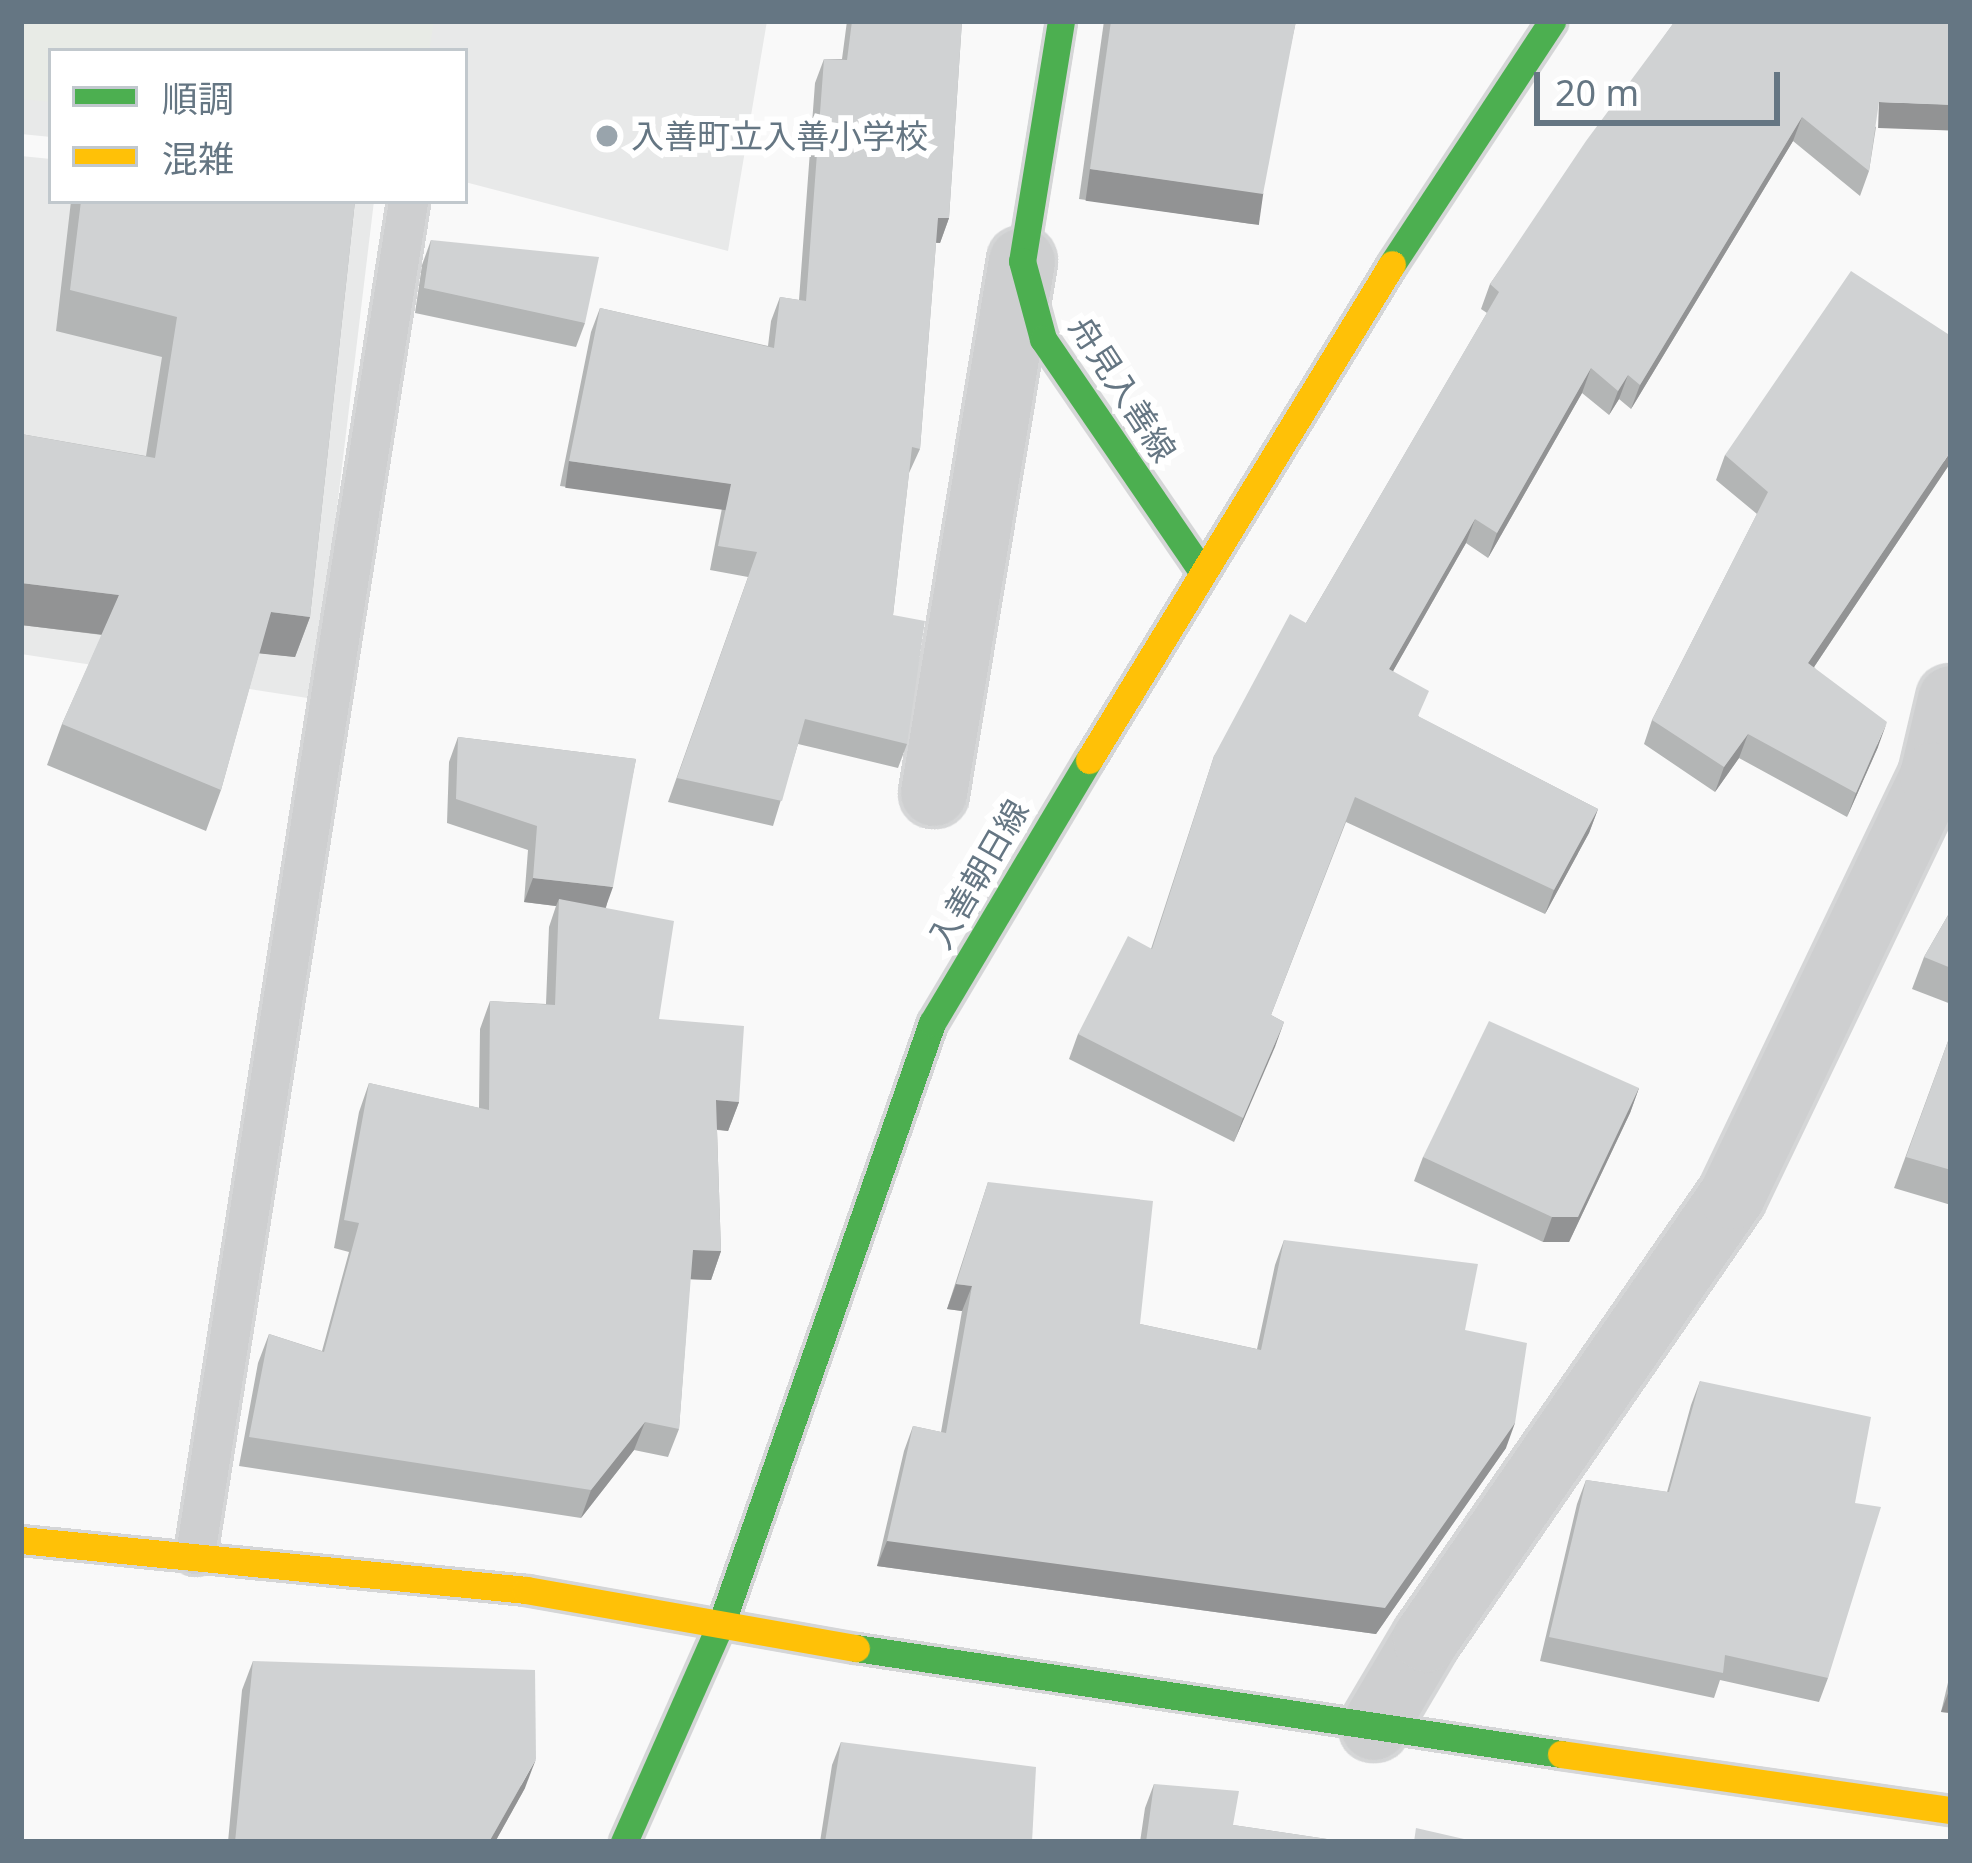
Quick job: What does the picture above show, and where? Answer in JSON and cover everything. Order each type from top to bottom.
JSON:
[{"type":"main road","name":"舟見入善線","points":[[1061,21],[1022,261],[1043,339],[1200,568]]},
{"type":"main road","name":"入善朝日線","points":[[624,1842],[723,1619],[932,1023],[1200,568],[1552,21]]},
{"type":"main road","points":[[21,1540],[195,1554],[723,1619],[922,1662],[1951,1810]]},
{"type":"street","points":[[934,793],[1022,261]]},
{"type":"street","points":[[1375,1727],[1426,1639],[1732,1196],[1942,778],[1951,699]]},
{"type":"lane","points":[[195,1554],[408,204]]},
{"type":"shaded area","name":"入善町立入善小学校","points":[[21,21],[767,21],[728,251],[468,183],[468,48],[48,48],[48,137],[21,134]]},
{"type":"shaded area","points":[[21,21],[434,21],[430,48],[48,48],[48,102],[21,99]]},
{"type":"shaded area","points":[[21,156],[48,159],[48,204],[374,204],[314,699],[21,654]]},
{"type":"building","points":[[852,21],[962,21],[949,218],[938,218],[920,449],[912,447],[893,615],[925,621],[907,744],[805,719],[782,801],[677,778],[757,552],[718,546],[731,484],[569,461],[600,308],[774,348],[780,297],[806,301],[824,59],[847,60]]},
{"type":"building","points":[[1111,21],[1296,21],[1263,194],[1090,169]]},
{"type":"building","points":[[1675,21],[1951,21],[1951,105],[1879,102],[1869,171],[1802,117],[1640,385],[1628,375],[1618,391],[1591,368],[1497,533],[1475,519],[1389,669],[1429,691],[1418,716],[1598,809],[1554,890],[1355,797],[1271,1015],[1284,1022],[1243,1118],[1078,1034],[1128,936],[1152,949],[1214,756],[1290,614],[1306,623],[1499,292],[1490,284],[1586,141]]},
{"type":"building","points":[[81,204],[355,204],[310,617],[271,612],[221,790],[62,724],[119,595],[21,583],[21,434],[155,458],[177,317],[70,290]]},
{"type":"building","points":[[431,240],[599,257],[585,323],[424,288]]},
{"type":"building","points":[[1851,271],[1951,336],[1951,451],[1808,663],[1887,722],[1856,793],[1748,734],[1724,767],[1652,720],[1768,492],[1725,455]]},
{"type":"building","points":[[458,737],[636,759],[613,887],[533,878],[537,826],[456,799]]},
{"type":"building","points":[[559,899],[674,921],[659,1019],[744,1026],[739,1102],[716,1100],[721,1251],[693,1250],[679,1429],[645,1422],[591,1490],[249,1437],[269,1334],[324,1352],[359,1223],[344,1220],[369,1083],[489,1110],[490,1001],[555,1005]]},
{"type":"building","points":[[1951,910],[1951,968],[1924,957]]},
{"type":"building","points":[[1489,1021],[1639,1088],[1578,1217],[1552,1217],[1423,1157]]},
{"type":"building","points":[[1951,1033],[1951,1170],[1906,1157]]},
{"type":"building","points":[[988,1182],[1153,1201],[1140,1324],[1261,1350],[1284,1240],[1478,1264],[1465,1330],[1527,1343],[1515,1423],[1385,1608],[887,1541],[913,1426],[946,1433],[972,1286],[956,1284]]},
{"type":"building","points":[[1700,1381],[1871,1417],[1855,1503],[1881,1507],[1828,1678],[1725,1655],[1723,1673],[1549,1637],[1586,1480],[1669,1492]]},
{"type":"building","points":[[253,1661],[535,1670],[536,1759],[489,1842],[235,1842]]},
{"type":"building","points":[[841,1742],[1036,1767],[1032,1842],[825,1842]]},
{"type":"building","points":[[1154,1784],[1239,1791],[1233,1825],[1347,1842],[1146,1842]]},
{"type":"building","points":[[1416,1828],[1477,1842],[1414,1842]]},
{"type":"traffic: fast","points":[[1061,21],[1022,261],[1043,339],[1200,568]]},
{"type":"traffic: fast","points":[[1392,264],[1552,21]]},
{"type":"traffic: fast","points":[[624,1842],[723,1619],[932,1023],[1089,760]]},
{"type":"traffic: fast","points":[[856,1648],[1561,1754]]},
{"type":"traffic: slow","points":[[1089,760],[1392,264]]},
{"type":"traffic: slow","points":[[21,1540],[526,1590],[856,1648]]},
{"type":"traffic: slow","points":[[1561,1754],[1951,1810]]},
{"type":"place","name":"入善町立入善小学校","points":[[607,136]]}]
